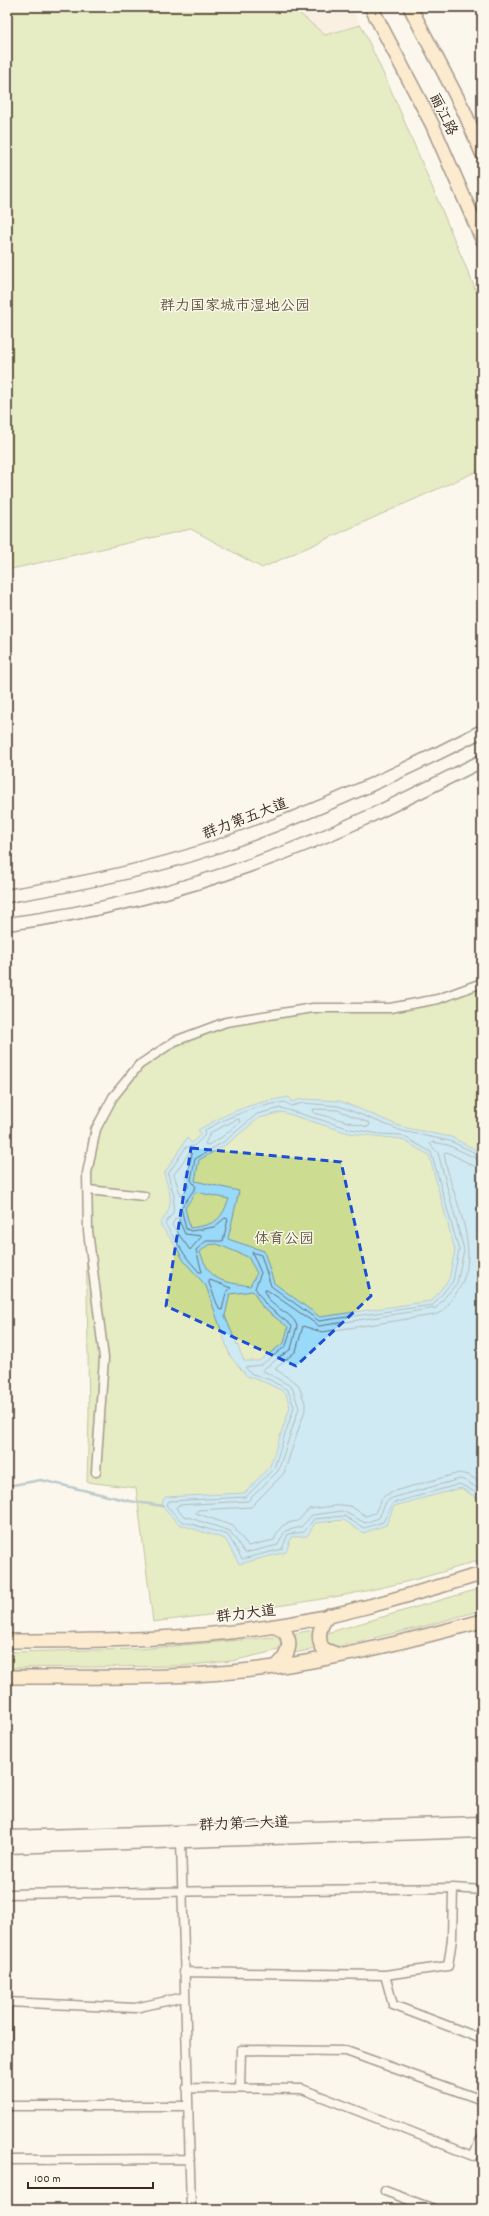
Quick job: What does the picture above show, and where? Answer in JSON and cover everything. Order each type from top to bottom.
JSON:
[{"type":"main road","name":"丽江路","points":[[371,7],[432,124],[482,239]]},
{"type":"main road","name":"丽江路","points":[[410,7],[464,111],[482,153]]},
{"type":"main road","name":"群力第五大道","points":[[7,896],[72,884],[153,866],[209,849],[288,820],[429,759],[482,731]]},
{"type":"main road","points":[[7,924],[62,917],[151,896],[225,874],[297,848],[368,817],[482,761]]},
{"type":"main road","name":"群力大道","points":[[10,1638],[135,1640],[201,1635],[272,1626],[329,1616],[482,1574]]},
{"type":"main road","points":[[329,1616],[321,1625],[319,1639],[327,1652],[342,1655]]},
{"type":"main road","points":[[8,1678],[175,1676],[276,1667],[342,1655],[482,1621]]},
{"type":"main road","points":[[272,1626],[284,1631],[289,1641],[287,1656],[276,1667]]},
{"type":"main road","name":"群力第二大道","points":[[7,1837],[482,1823]]},
{"type":"main road","name":"群力第二大道","points":[[7,1847],[482,1831]]},
{"type":"street","points":[[96,1472],[104,1358],[88,1231],[87,1174],[96,1129],[112,1098],[139,1065],[175,1041],[226,1022],[313,1008],[390,1008],[438,999],[482,983]]},
{"type":"street","points":[[88,1190],[144,1196]]},
{"type":"street","points":[[181,1841],[181,1892],[191,2209]]},
{"type":"street","points":[[184,1972],[385,1975],[448,1966],[452,1938],[453,1888]]},
{"type":"street","points":[[9,1894],[453,1888],[482,1890]]},
{"type":"street","points":[[385,1975],[393,2005],[482,2039]]},
{"type":"street","points":[[7,2038],[7,2002],[134,2008],[184,1997]]},
{"type":"street","points":[[240,2088],[241,2050],[346,2051],[482,2100]]},
{"type":"street","points":[[187,2088],[302,2089],[473,2156],[482,2137]]},
{"type":"street","points":[[7,2106],[188,2106]]},
{"type":"street","points":[[7,2160],[190,2159]]},
{"type":"street","points":[[385,2191],[434,2209]]},
{"type":"highlighted area","points":[[191,1148],[341,1162],[371,1296],[296,1366],[166,1306]]},
{"type":"shaded area","points":[[292,7],[351,7],[361,25],[325,35]]},
{"type":"green space","name":"群力国家城市湿地公园","points":[[7,7],[292,7],[325,35],[361,25],[395,99],[482,305],[482,469],[262,568],[191,529],[7,570]]},
{"type":"green space","name":"体育公园","points":[[482,987],[482,1559],[402,1583],[361,1592],[278,1606],[153,1622],[136,1488],[87,1482],[89,1414],[85,1174],[90,1127],[129,1069],[171,1040],[241,1020],[320,1005],[394,1011],[445,1001]]},
{"type":"green space","points":[[482,1588],[482,1610],[422,1627],[335,1647],[328,1646],[326,1641],[327,1633]]},
{"type":"green space","points":[[313,1630],[313,1641],[316,1649],[293,1653],[291,1634]]},
{"type":"green space","points":[[273,1637],[279,1638],[281,1643],[279,1650],[232,1661],[181,1666],[7,1668],[7,1652],[140,1649]]},
{"type":"water","points":[[289,1097],[291,1102],[302,1099],[340,1101],[402,1127],[451,1137],[482,1153],[482,1501],[461,1488],[394,1506],[386,1525],[363,1533],[344,1520],[315,1523],[307,1536],[291,1537],[286,1552],[239,1564],[225,1539],[179,1524],[161,1506],[165,1497],[245,1493],[270,1466],[290,1407],[286,1393],[269,1384],[247,1376],[230,1356],[206,1286],[184,1261],[160,1224],[170,1205],[170,1194],[164,1174],[187,1138],[192,1143],[201,1134],[198,1130],[231,1113],[252,1105]],"holes":[[[282,1112],[349,1133],[401,1139],[429,1155],[455,1250],[449,1279],[432,1301],[320,1317],[274,1283],[264,1251],[228,1239],[239,1191],[195,1181],[199,1160],[227,1144],[259,1118]],[[196,1192],[229,1199],[219,1218],[211,1223],[198,1227],[190,1228],[185,1208]],[[217,1244],[248,1257],[257,1273],[250,1286],[224,1281],[213,1275],[204,1262],[200,1252],[208,1245]],[[253,1291],[263,1308],[288,1327],[284,1343],[259,1361],[244,1361],[225,1316],[230,1294]]]},
{"type":"waterway","points":[[7,1486],[41,1480],[129,1501],[163,1506]]}]
